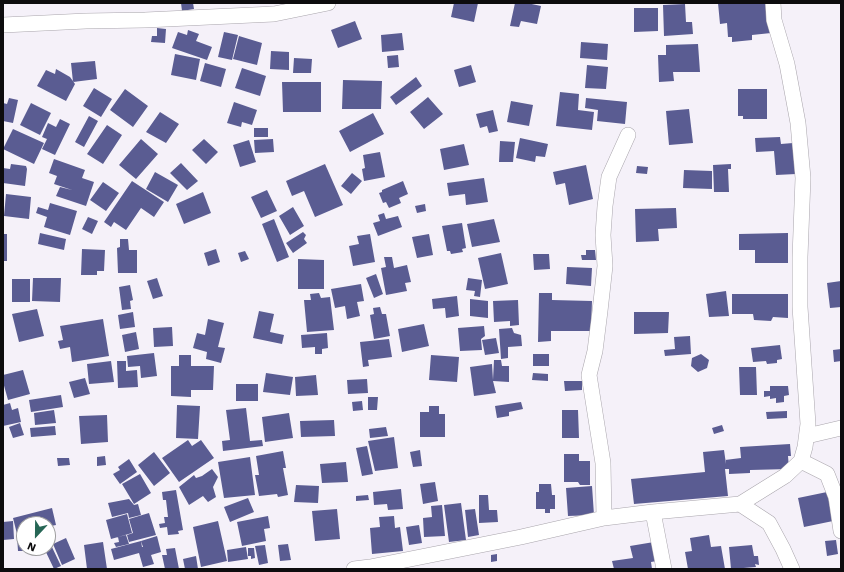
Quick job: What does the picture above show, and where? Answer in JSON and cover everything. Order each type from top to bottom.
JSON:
[{"type":"street","points":[[3,25],[274,14],[328,3]]},
{"type":"street","points":[[354,569],[521,537],[604,518],[740,504],[786,476],[801,461],[807,436],[808,424],[800,307],[803,178],[798,123],[787,64],[774,20],[773,3]]},
{"type":"street","points":[[604,518],[603,463],[589,375],[595,351],[605,266],[603,235],[609,177],[628,135]]},
{"type":"street","points":[[807,436],[841,428]]},
{"type":"street","points":[[801,461],[827,474],[836,497],[841,531]]},
{"type":"street","points":[[740,504],[769,523],[792,569]]},
{"type":"street","points":[[653,512],[664,569]]},
{"type":"building","points":[[181,3],[193,3],[194,9],[182,11]]},
{"type":"building","points":[[454,3],[478,3],[474,22],[451,17]]},
{"type":"building","points":[[515,3],[527,3],[541,6],[537,24],[521,21],[519,27],[510,26]]},
{"type":"building","points":[[718,3],[768,3],[771,33],[752,35],[752,40],[732,42],[732,37],[728,37],[727,23],[720,24]]},
{"type":"building","points":[[685,4],[686,22],[692,22],[693,34],[664,36],[663,5]]},
{"type":"building","points":[[634,8],[658,8],[658,31],[634,32]]},
{"type":"building","points":[[355,21],[362,39],[338,48],[331,30]]},
{"type":"building","points":[[157,28],[166,29],[165,43],[151,42],[152,36],[157,36]]},
{"type":"building","points":[[188,30],[199,34],[196,41],[212,47],[207,60],[172,48],[178,32],[187,35]]},
{"type":"building","points":[[224,32],[238,35],[232,60],[218,57]]},
{"type":"building","points":[[402,33],[404,50],[382,52],[381,35]]},
{"type":"building","points":[[239,36],[262,43],[257,65],[233,59]]},
{"type":"building","points":[[581,42],[608,44],[607,60],[580,58]]},
{"type":"building","points":[[698,44],[700,72],[673,72],[674,81],[659,82],[658,55],[666,55],[666,45]]},
{"type":"building","points":[[271,51],[289,52],[289,70],[270,69]]},
{"type":"building","points":[[175,54],[200,59],[196,80],[171,75]]},
{"type":"building","points":[[398,55],[399,67],[388,68],[387,56]]},
{"type":"building","points":[[294,58],[312,59],[311,73],[293,73]]},
{"type":"building","points":[[95,61],[97,79],[73,82],[71,63]]},
{"type":"building","points":[[205,63],[226,69],[221,87],[200,81]]},
{"type":"building","points":[[471,65],[476,82],[459,87],[454,70]]},
{"type":"building","points":[[587,65],[608,67],[606,89],[585,88]]},
{"type":"building","points":[[242,68],[266,76],[260,96],[235,88]]},
{"type":"building","points":[[56,69],[70,77],[75,84],[66,101],[37,86],[46,70],[55,74]]},
{"type":"building","points":[[416,77],[422,86],[396,105],[390,97]]},
{"type":"building","points":[[343,80],[382,81],[381,109],[342,109]]},
{"type":"building","points":[[282,82],[321,82],[321,112],[283,112]]},
{"type":"building","points":[[94,88],[112,99],[101,117],[83,106]]},
{"type":"building","points":[[125,89],[148,106],[133,127],[110,110]]},
{"type":"building","points":[[738,89],[767,89],[767,119],[743,119],[743,116],[738,116]]},
{"type":"building","points":[[560,92],[579,94],[578,110],[594,112],[592,130],[556,126]]},
{"type":"building","points":[[428,97],[443,114],[424,129],[410,112]]},
{"type":"building","points":[[9,98],[18,100],[13,123],[3,121],[3,103],[7,104]]},
{"type":"building","points":[[586,98],[627,102],[625,124],[597,121],[598,110],[585,108]]},
{"type":"building","points":[[511,101],[533,105],[529,126],[507,122]]},
{"type":"building","points":[[234,102],[257,110],[252,125],[242,122],[241,127],[227,123]]},
{"type":"building","points":[[31,103],[51,113],[40,135],[20,125]]},
{"type":"building","points":[[689,109],[693,143],[669,145],[666,111]]},
{"type":"building","points":[[493,110],[498,131],[489,133],[487,126],[480,128],[476,114]]},
{"type":"building","points":[[160,112],[179,124],[166,143],[146,132]]},
{"type":"building","points":[[373,113],[384,134],[350,152],[339,131]]},
{"type":"building","points":[[89,116],[98,121],[84,147],[75,142]]},
{"type":"building","points":[[60,119],[70,124],[55,155],[42,149],[47,139],[42,137],[48,123],[56,127]]},
{"type":"building","points":[[107,125],[122,135],[103,164],[87,154]]},
{"type":"building","points":[[254,128],[268,128],[268,137],[254,137]]},
{"type":"building","points":[[13,129],[44,143],[34,164],[3,149]]},
{"type":"building","points":[[780,137],[781,144],[793,143],[796,174],[776,175],[774,151],[756,152],[755,138]]},
{"type":"building","points":[[520,138],[548,144],[545,157],[536,156],[535,162],[516,158]]},
{"type":"building","points":[[141,139],[158,154],[136,179],[119,165]]},
{"type":"building","points":[[204,139],[218,152],[206,164],[192,150]]},
{"type":"building","points":[[273,139],[274,152],[255,153],[254,140]]},
{"type":"building","points":[[249,140],[256,162],[240,167],[233,145]]},
{"type":"building","points":[[500,141],[515,142],[513,162],[499,162]]},
{"type":"building","points":[[464,144],[469,165],[444,170],[440,149]]},
{"type":"building","points":[[380,152],[385,177],[364,181],[362,169],[365,168],[363,155]]},
{"type":"building","points":[[54,159],[85,170],[82,178],[94,182],[86,206],[56,196],[60,187],[72,190],[54,184],[57,176],[49,173]]},
{"type":"building","points":[[181,163],[198,181],[187,190],[170,173]]},
{"type":"building","points":[[11,164],[26,166],[25,186],[3,183],[3,168],[10,169]]},
{"type":"building","points":[[325,164],[343,205],[315,217],[304,191],[292,196],[286,181]]},
{"type":"building","points":[[731,164],[731,169],[728,169],[729,192],[714,192],[713,165]]},
{"type":"building","points":[[586,165],[593,199],[569,205],[565,183],[556,185],[553,172]]},
{"type":"building","points":[[637,166],[648,167],[647,174],[636,173]]},
{"type":"building","points":[[684,170],[712,171],[712,189],[683,188]]},
{"type":"building","points":[[155,172],[178,185],[168,202],[146,189]]},
{"type":"building","points":[[352,173],[362,181],[351,194],[341,186]]},
{"type":"building","points":[[484,178],[488,202],[466,205],[465,194],[449,196],[447,183]]},
{"type":"building","points":[[132,181],[164,202],[154,217],[141,208],[126,230],[114,222],[111,227],[104,222]]},
{"type":"building","points":[[403,181],[408,194],[399,198],[401,203],[389,208],[386,202],[383,203],[379,193],[382,192],[382,190]]},
{"type":"building","points":[[103,182],[119,193],[106,211],[90,200]]},
{"type":"building","points":[[267,190],[277,211],[261,218],[251,197]]},
{"type":"building","points":[[203,192],[211,213],[184,224],[176,204]]},
{"type":"building","points":[[6,194],[31,197],[29,219],[4,216]]},
{"type":"building","points":[[50,203],[77,211],[70,235],[44,227],[47,217],[36,213],[38,207],[48,210]]},
{"type":"building","points":[[425,204],[426,211],[417,213],[415,206]]},
{"type":"building","points":[[293,207],[304,226],[290,235],[279,216]]},
{"type":"building","points":[[676,208],[677,228],[658,229],[659,241],[636,242],[635,209]]},
{"type":"building","points":[[384,213],[386,219],[398,216],[402,227],[378,236],[373,223],[380,221],[378,215]]},
{"type":"building","points":[[88,217],[98,221],[92,234],[82,229]]},
{"type":"building","points":[[274,219],[289,257],[277,262],[262,224]]},
{"type":"building","points":[[494,219],[500,242],[472,247],[467,224]]},
{"type":"building","points":[[462,223],[466,248],[462,249],[463,252],[451,254],[450,251],[447,251],[442,226]]},
{"type":"building","points":[[303,232],[306,235],[304,239],[307,243],[293,253],[286,243]]},
{"type":"building","points":[[40,233],[66,239],[64,250],[38,244]]},
{"type":"building","points":[[788,233],[788,263],[755,263],[755,250],[739,250],[739,234]]},
{"type":"building","points":[[3,234],[7,234],[7,261],[3,261]]},
{"type":"building","points":[[370,234],[375,262],[353,266],[349,246],[359,244],[357,236]]},
{"type":"building","points":[[429,234],[433,255],[417,258],[412,237]]},
{"type":"building","points":[[120,239],[128,239],[129,250],[137,250],[137,273],[118,273],[117,248],[120,247]]},
{"type":"building","points":[[82,249],[105,250],[104,271],[97,271],[97,275],[81,275]]},
{"type":"building","points":[[216,249],[220,262],[208,266],[204,253]]},
{"type":"building","points":[[586,250],[595,250],[596,260],[582,260],[581,255],[586,255]]},
{"type":"building","points":[[245,251],[249,259],[241,262],[238,253]]},
{"type":"building","points":[[501,253],[508,284],[485,289],[478,258]]},
{"type":"building","points":[[533,254],[549,254],[550,269],[534,270]]},
{"type":"building","points":[[384,257],[392,257],[394,268],[407,265],[411,282],[405,283],[407,291],[386,295],[381,268],[386,267]]},
{"type":"building","points":[[298,259],[324,260],[324,289],[298,289]]},
{"type":"building","points":[[567,267],[592,268],[591,286],[566,284]]},
{"type":"building","points":[[376,274],[383,294],[374,298],[366,278]]},
{"type":"building","points":[[33,278],[61,278],[60,302],[32,301]]},
{"type":"building","points":[[157,278],[163,296],[153,299],[147,281]]},
{"type":"building","points":[[468,278],[482,280],[480,297],[474,296],[475,291],[466,290]]},
{"type":"building","points":[[12,279],[30,279],[30,302],[12,302]]},
{"type":"building","points":[[841,281],[841,307],[830,308],[827,283]]},
{"type":"building","points":[[361,284],[364,301],[357,302],[360,316],[347,319],[345,306],[335,308],[331,289]]},
{"type":"building","points":[[130,285],[133,300],[130,301],[131,309],[122,310],[119,287]]},
{"type":"building","points":[[726,291],[729,316],[709,317],[706,294]]},
{"type":"building","points":[[319,293],[321,298],[330,297],[334,330],[307,332],[304,300],[311,300],[310,294]]},
{"type":"building","points":[[539,293],[552,293],[552,300],[592,301],[591,331],[551,331],[551,341],[538,342]]},
{"type":"building","points":[[732,294],[788,294],[788,318],[773,317],[771,321],[754,320],[753,314],[732,314]]},
{"type":"building","points":[[457,296],[459,316],[446,318],[445,308],[433,309],[432,299]]},
{"type":"building","points":[[470,299],[488,301],[488,318],[470,316]]},
{"type":"building","points":[[518,300],[519,325],[510,326],[510,321],[494,322],[493,301]]},
{"type":"building","points":[[380,307],[382,314],[386,314],[390,336],[374,339],[370,315],[374,314],[373,308]]},
{"type":"building","points":[[37,309],[44,336],[19,342],[12,314]]},
{"type":"building","points":[[259,311],[274,314],[270,332],[284,335],[282,344],[253,338]]},
{"type":"building","points":[[133,312],[135,327],[120,329],[118,315]]},
{"type":"building","points":[[634,312],[669,312],[668,333],[634,334]]},
{"type":"building","points":[[103,319],[109,356],[72,362],[70,347],[60,349],[58,341],[63,340],[60,326]]},
{"type":"building","points":[[208,319],[224,323],[218,347],[225,348],[221,363],[206,359],[207,352],[193,348],[197,333],[205,335]]},
{"type":"building","points":[[424,324],[429,346],[402,352],[398,329]]},
{"type":"building","points":[[484,326],[485,336],[481,339],[482,350],[460,351],[458,328]]},
{"type":"building","points":[[172,327],[173,346],[154,347],[153,328]]},
{"type":"building","points":[[512,328],[514,333],[521,335],[522,346],[508,347],[508,358],[501,359],[499,329]]},
{"type":"building","points":[[136,332],[139,349],[125,352],[122,335]]},
{"type":"building","points":[[327,333],[328,348],[322,349],[322,354],[315,354],[315,347],[302,348],[301,335]]},
{"type":"building","points":[[690,336],[691,354],[665,356],[664,350],[675,349],[674,337]]},
{"type":"building","points":[[496,338],[499,353],[485,355],[482,340]]},
{"type":"building","points":[[389,339],[392,357],[368,360],[369,366],[363,367],[360,342]]},
{"type":"building","points":[[780,345],[782,359],[777,360],[777,363],[767,364],[766,361],[753,362],[751,348]]},
{"type":"building","points":[[841,349],[841,361],[834,362],[833,350]]},
{"type":"building","points":[[154,353],[157,376],[141,378],[140,366],[128,367],[127,356]]},
{"type":"building","points":[[533,354],[549,354],[549,366],[533,366]]},
{"type":"building","points":[[701,354],[709,360],[707,368],[698,372],[691,366],[692,358]]},
{"type":"building","points":[[179,355],[191,355],[191,366],[214,366],[213,390],[191,390],[191,397],[171,396],[171,366],[179,366]]},
{"type":"building","points":[[431,355],[459,357],[457,382],[429,380]]},
{"type":"building","points":[[494,360],[501,360],[502,366],[509,366],[509,382],[493,381],[496,393],[474,396],[470,367],[492,364],[493,380]]},
{"type":"building","points":[[111,361],[114,382],[89,384],[87,364]]},
{"type":"building","points":[[117,361],[126,361],[126,371],[137,370],[138,387],[118,388]]},
{"type":"building","points":[[739,367],[756,367],[757,395],[740,395]]},
{"type":"building","points":[[23,370],[30,394],[8,400],[3,382],[3,375]]},
{"type":"building","points":[[266,373],[293,377],[290,395],[263,392]]},
{"type":"building","points":[[533,373],[548,374],[548,381],[532,380]]},
{"type":"building","points":[[316,375],[318,395],[296,396],[295,377]]},
{"type":"building","points":[[85,378],[90,394],[74,398],[69,382]]},
{"type":"building","points":[[367,379],[368,393],[348,394],[347,380]]},
{"type":"building","points":[[564,381],[582,381],[582,390],[565,391]]},
{"type":"building","points":[[236,384],[258,384],[258,401],[236,401]]},
{"type":"building","points":[[770,386],[788,386],[789,395],[784,396],[784,402],[776,403],[776,398],[770,399],[770,396],[764,397],[764,391],[770,391]]},
{"type":"building","points":[[61,395],[63,407],[31,412],[29,400]]},
{"type":"building","points":[[368,397],[378,397],[377,410],[368,410]]},
{"type":"building","points":[[362,401],[363,410],[353,411],[352,402]]},
{"type":"building","points":[[521,402],[523,409],[509,412],[509,416],[497,418],[495,406]]},
{"type":"building","points":[[10,403],[12,410],[18,408],[21,422],[3,426],[3,405]]},
{"type":"building","points":[[177,405],[200,406],[198,439],[176,438]]},
{"type":"building","points":[[429,406],[439,406],[439,414],[445,414],[445,437],[420,437],[420,412],[429,412]]},
{"type":"building","points":[[246,408],[250,441],[262,440],[263,446],[223,451],[222,441],[230,440],[226,410]]},
{"type":"building","points":[[54,410],[56,423],[35,425],[34,413]]},
{"type":"building","points":[[562,410],[578,410],[579,438],[562,438]]},
{"type":"building","points":[[787,411],[787,418],[767,419],[766,412]]},
{"type":"building","points":[[289,413],[293,438],[265,442],[262,417]]},
{"type":"building","points":[[107,415],[108,442],[81,444],[79,416]]},
{"type":"building","points":[[334,420],[335,436],[301,437],[300,421]]},
{"type":"building","points":[[20,423],[24,435],[13,438],[9,427]]},
{"type":"building","points":[[722,425],[724,431],[714,434],[712,428]]},
{"type":"building","points":[[55,426],[56,435],[31,437],[30,428]]},
{"type":"building","points":[[386,427],[388,436],[370,438],[369,429]]},
{"type":"building","points":[[394,437],[398,468],[375,471],[368,441]]},
{"type":"building","points":[[188,440],[192,446],[201,440],[214,458],[179,482],[162,458]]},
{"type":"building","points":[[790,444],[791,456],[788,456],[789,469],[750,470],[750,473],[729,474],[729,469],[725,469],[728,496],[634,504],[631,479],[705,472],[703,452],[724,450],[725,460],[741,458],[740,447]]},
{"type":"building","points":[[367,446],[373,474],[362,476],[356,448]]},
{"type":"building","points":[[420,450],[422,466],[413,467],[410,452]]},
{"type":"building","points":[[283,451],[286,468],[283,468],[288,495],[278,497],[277,494],[259,496],[255,475],[259,475],[256,456]]},
{"type":"building","points":[[154,452],[170,473],[154,486],[138,465]]},
{"type":"building","points":[[564,454],[579,454],[579,461],[590,461],[590,485],[580,485],[578,482],[564,482]]},
{"type":"building","points":[[105,456],[106,465],[97,466],[97,457]]},
{"type":"building","points":[[250,457],[255,495],[224,498],[218,462]]},
{"type":"building","points":[[57,458],[69,458],[70,465],[58,466]]},
{"type":"building","points":[[129,459],[137,472],[120,484],[113,474],[120,470],[118,467]]},
{"type":"building","points":[[346,462],[348,482],[322,483],[320,464]]},
{"type":"building","points":[[212,469],[218,477],[213,487],[216,497],[208,502],[203,496],[189,505],[179,487],[194,475],[196,478],[202,476]]},
{"type":"building","points":[[140,474],[151,493],[134,504],[122,484]]},
{"type":"building","points":[[435,482],[438,501],[423,504],[420,484]]},
{"type":"building","points":[[539,484],[551,484],[552,495],[555,495],[555,509],[550,509],[550,513],[545,513],[545,509],[536,509],[536,492],[539,492]]},
{"type":"building","points":[[296,485],[319,486],[318,503],[294,502]]},
{"type":"building","points":[[592,486],[594,515],[568,516],[566,488]]},
{"type":"building","points":[[401,489],[403,509],[388,510],[387,504],[374,505],[373,492]]},
{"type":"building","points":[[176,490],[183,530],[178,531],[179,534],[168,535],[167,527],[160,528],[159,524],[165,523],[164,517],[168,517],[166,500],[163,500],[162,492]]},
{"type":"building","points":[[827,492],[833,521],[804,527],[798,498]]},
{"type":"building","points":[[368,495],[369,500],[356,501],[356,496]]},
{"type":"building","points":[[479,495],[488,495],[489,510],[497,510],[498,522],[479,523]]},
{"type":"building","points":[[248,498],[254,512],[230,522],[224,507]]},
{"type":"building","points":[[129,499],[134,505],[138,504],[141,515],[129,518],[128,513],[112,517],[108,503]]},
{"type":"building","points":[[461,503],[466,540],[449,542],[444,505]]},
{"type":"building","points":[[442,505],[445,536],[424,537],[423,518],[432,517],[431,506]]},
{"type":"building","points":[[52,508],[54,516],[21,516]]},
{"type":"building","points":[[337,509],[340,539],[315,541],[312,511]]},
{"type":"building","points":[[475,509],[479,535],[468,537],[465,510]]},
{"type":"building","points":[[149,513],[156,535],[129,542],[127,535],[133,533],[129,519]]},
{"type":"building","points":[[127,514],[132,533],[111,539],[106,520]]},
{"type":"building","points":[[268,516],[270,528],[264,529],[266,541],[242,546],[237,522]]},
{"type":"building","points":[[394,516],[395,528],[400,527],[403,551],[372,554],[370,528],[380,527],[379,517]]},
{"type":"building","points":[[16,517],[16,530],[13,518]]},
{"type":"building","points":[[13,521],[14,539],[3,540],[3,522]]},
{"type":"building","points":[[218,521],[227,561],[201,567],[193,527]]},
{"type":"building","points":[[419,525],[422,543],[409,545],[406,527]]},
{"type":"building","points":[[126,535],[129,544],[116,547],[114,543],[119,542],[118,537]]},
{"type":"building","points":[[709,535],[711,547],[721,546],[725,569],[688,569],[685,552],[692,551],[690,538]]},
{"type":"building","points":[[157,536],[161,552],[151,555],[154,564],[143,567],[139,553],[114,560],[111,549]]},
{"type":"building","points":[[66,538],[75,559],[62,565],[56,551],[56,543]]},
{"type":"building","points":[[836,540],[838,554],[827,556],[825,541]]},
{"type":"building","points":[[103,542],[107,569],[87,569],[84,545]]},
{"type":"building","points":[[654,542],[657,561],[651,562],[652,569],[614,569],[612,561],[633,558],[630,546]]},
{"type":"building","points":[[288,544],[291,560],[280,561],[278,545]]},
{"type":"building","points":[[265,545],[268,563],[259,565],[255,546]]},
{"type":"building","points":[[752,545],[754,556],[758,556],[759,565],[755,564],[756,567],[731,569],[729,547]]},
{"type":"building","points":[[246,547],[248,559],[228,562],[227,550]]},
{"type":"building","points":[[175,548],[179,569],[165,569],[162,555],[167,555],[166,549]]},
{"type":"building","points":[[248,548],[254,548],[255,558],[251,559],[251,556],[248,556]]},
{"type":"building","points":[[497,554],[497,561],[491,562],[491,555]]},
{"type":"building","points":[[48,556],[56,556],[61,566],[54,569]]},
{"type":"building","points":[[196,556],[198,569],[185,569],[183,559]]}]
